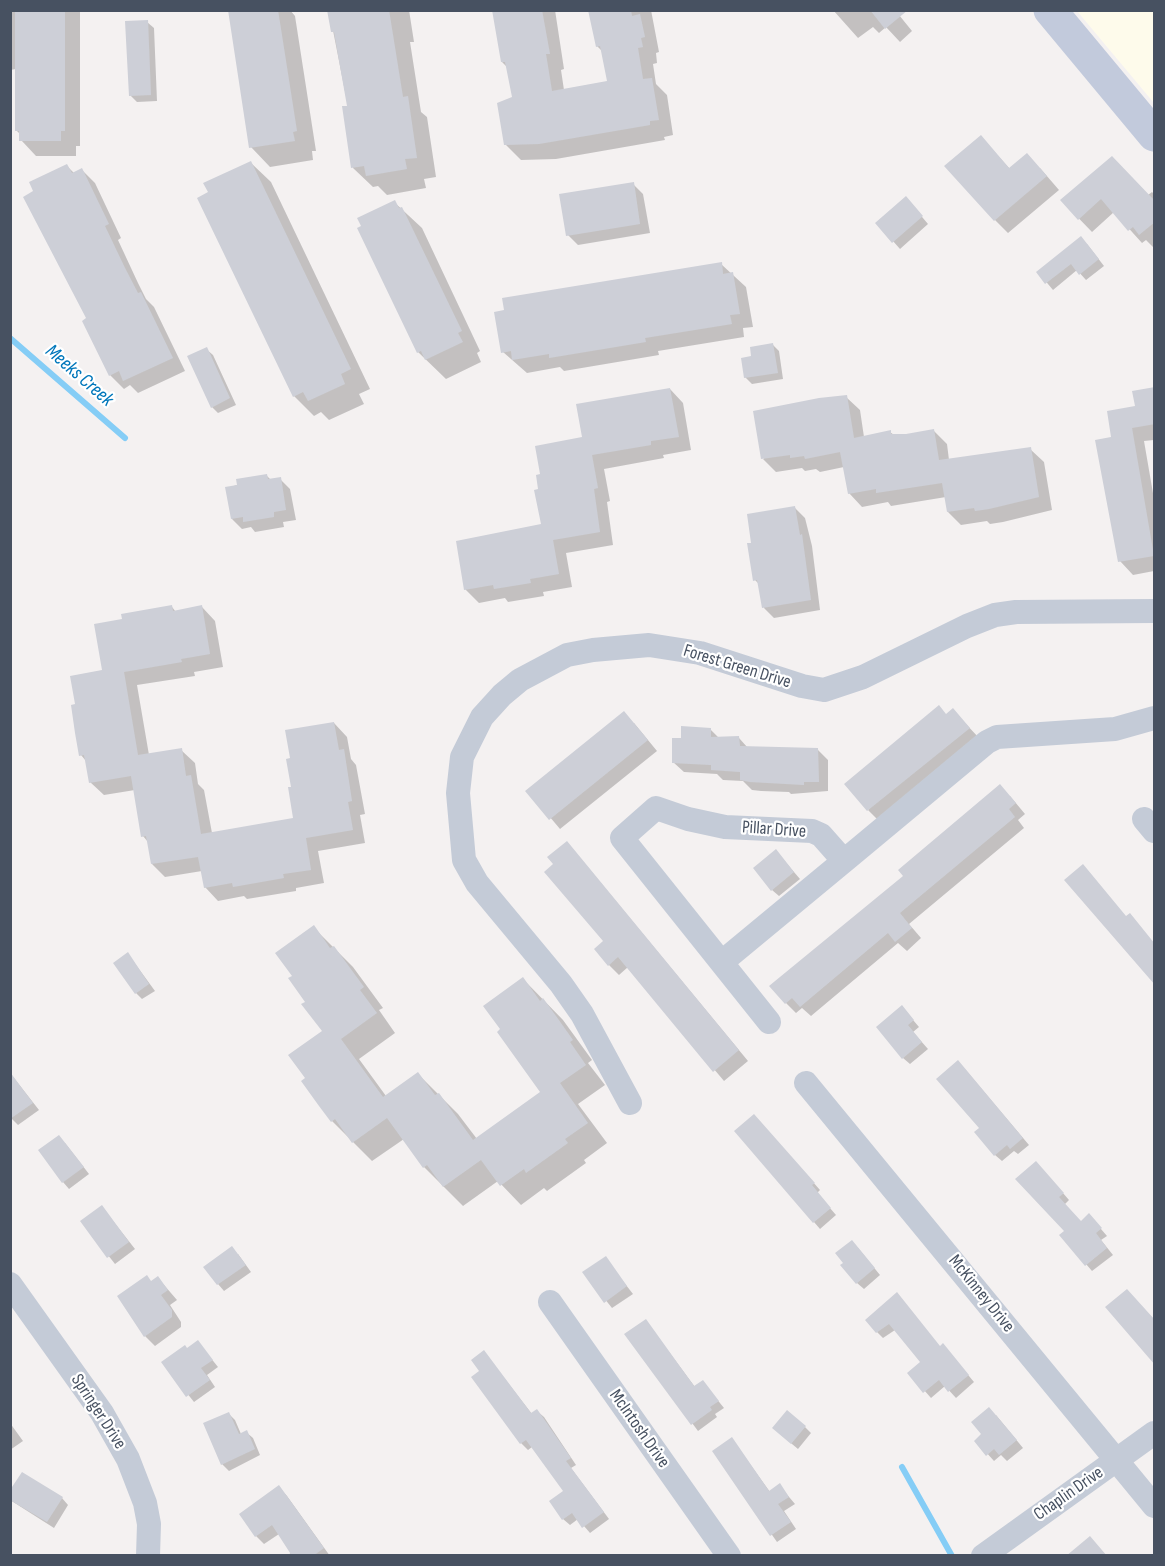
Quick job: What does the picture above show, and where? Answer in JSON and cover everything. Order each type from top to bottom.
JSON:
[{"type":"main road","points":[[1050,10],[1155,135]]},
{"type":"street","name":"Forest Green Drive","points":[[630,1103],[582,1014],[561,984],[477,884],[464,860],[458,793],[462,757],[476,726],[502,695],[529,675],[567,655],[593,650],[649,645],[700,653],[795,684],[824,690],[863,677],[967,626],[995,615],[1016,612],[1155,611]]},
{"type":"street","points":[[722,962],[987,742],[998,737],[1115,729],[1155,718]]},
{"type":"street","name":"Pillar Drive","points":[[770,1022],[622,838],[656,808],[688,819],[726,827],[812,831],[821,836],[844,861]]},
{"type":"street","name":"McKinney Drive","points":[[806,1083],[1155,1506]]},
{"type":"street","name":"Springer Drive","points":[[10,1284],[102,1413],[128,1459],[145,1503],[149,1524],[148,1556]]},
{"type":"street","name":"McIntosh Drive","points":[[550,1302],[729,1556]]},
{"type":"street","name":"Chaplin Drive","points":[[983,1556],[1155,1433]]},
{"type":"shaded area","points":[[1077,11],[1154,11],[1154,103]]},
{"type":"building","points":[[15,10],[65,10],[65,131],[61,131],[61,141],[19,141],[19,131],[15,131]]},
{"type":"building","points":[[228,10],[278,10],[297,131],[293,132],[295,141],[249,148]]},
{"type":"building","points":[[327,10],[389,10],[403,97],[408,96],[417,158],[405,159],[407,169],[366,176],[364,166],[351,168],[342,106],[347,106],[334,32],[331,32]]},
{"type":"building","points":[[492,10],[542,10],[550,54],[546,54],[552,91],[607,81],[600,46],[596,47],[588,10],[631,10],[632,16],[640,14],[645,37],[641,38],[643,47],[638,48],[643,79],[652,78],[659,120],[650,121],[650,125],[539,144],[504,145],[497,103],[512,97],[505,62],[501,62]]},
{"type":"building","points":[[870,10],[908,10],[885,29]]},
{"type":"building","points":[[148,20],[151,95],[129,96],[125,21]]},
{"type":"building","points":[[981,135],[1009,168],[1027,153],[1047,176],[994,221],[944,166]]},
{"type":"building","points":[[1112,156],[1155,201],[1155,222],[1139,235],[1133,227],[1128,231],[1101,199],[1078,220],[1060,200]]},
{"type":"building","points":[[251,161],[351,369],[341,374],[345,384],[308,401],[303,392],[293,397],[197,198],[208,192],[203,183]]},
{"type":"building","points":[[67,164],[72,173],[82,168],[109,224],[105,226],[125,268],[138,293],[141,292],[173,358],[123,381],[119,371],[109,376],[82,321],[86,318],[23,197],[33,191],[29,182]]},
{"type":"building","points":[[634,182],[640,224],[566,236],[559,194]]},
{"type":"building","points":[[906,196],[923,216],[892,243],[875,223]]},
{"type":"building","points":[[395,200],[399,208],[402,207],[462,331],[458,333],[463,342],[425,360],[421,351],[417,353],[357,228],[361,226],[357,218]]},
{"type":"building","points":[[1081,236],[1099,259],[1079,275],[1071,264],[1045,284],[1036,272]]},
{"type":"building","points":[[722,262],[723,274],[733,272],[740,314],[730,315],[732,324],[645,338],[646,342],[549,358],[549,354],[512,360],[511,351],[501,353],[494,312],[504,310],[502,298]]},
{"type":"building","points":[[773,343],[778,373],[744,378],[741,358],[751,356],[750,347]]},
{"type":"building","points":[[207,347],[230,398],[211,408],[187,356]]},
{"type":"building","points":[[1155,387],[1155,424],[1132,428],[1154,556],[1118,562],[1095,440],[1111,437],[1107,411],[1135,406],[1132,391]]},
{"type":"building","points":[[670,388],[679,437],[651,441],[651,445],[592,455],[598,488],[594,489],[600,532],[553,540],[559,574],[530,579],[531,583],[494,589],[493,585],[464,590],[456,541],[541,524],[534,490],[538,489],[536,475],[540,474],[535,446],[582,437],[576,404]]},
{"type":"building","points":[[847,395],[854,438],[891,430],[891,434],[906,434],[934,429],[939,460],[1031,447],[1039,497],[989,509],[975,511],[974,508],[947,512],[942,483],[876,493],[876,489],[848,494],[840,452],[805,459],[804,456],[790,458],[790,455],[761,459],[753,411]]},
{"type":"building","points":[[267,474],[268,479],[281,477],[286,510],[274,512],[274,517],[243,522],[243,517],[231,519],[225,487],[237,485],[236,479]]},
{"type":"building","points":[[795,506],[800,535],[802,534],[811,600],[762,608],[757,580],[753,581],[747,543],[751,543],[747,514]]},
{"type":"building","points":[[172,605],[173,611],[202,605],[210,654],[181,659],[182,662],[124,672],[138,755],[182,748],[186,776],[191,775],[201,834],[293,818],[286,759],[290,758],[285,730],[334,722],[339,750],[344,749],[352,801],[348,802],[353,830],[306,838],[311,870],[283,874],[284,878],[233,887],[232,883],[204,888],[198,857],[151,864],[146,836],[141,837],[131,776],[89,783],[84,755],[79,756],[71,705],[75,704],[70,676],[102,670],[94,624],[122,619],[121,614]]},
{"type":"building","points":[[939,705],[946,714],[953,708],[970,728],[867,811],[844,784]]},
{"type":"building","points":[[624,711],[648,740],[549,820],[525,791]]},
{"type":"building","points":[[681,726],[711,728],[711,737],[739,736],[740,746],[818,748],[819,782],[804,782],[804,785],[750,782],[740,780],[740,772],[711,770],[711,765],[672,763],[672,738],[681,738]]},
{"type":"building","points":[[1000,784],[1016,803],[1009,809],[1015,817],[900,913],[912,928],[895,942],[888,933],[800,1007],[792,998],[785,1004],[769,986],[903,876],[898,870]]},
{"type":"building","points":[[567,841],[739,1050],[713,1072],[618,957],[608,966],[594,949],[603,941],[544,872],[553,864],[547,857]]},
{"type":"building","points":[[776,849],[794,872],[771,891],[753,868]]},
{"type":"building","points":[[1083,864],[1126,916],[1130,913],[1155,944],[1155,985],[1064,880]]},
{"type":"building","points":[[314,925],[330,948],[334,946],[364,987],[360,990],[377,1013],[341,1039],[383,1097],[418,1072],[435,1095],[439,1093],[473,1140],[540,1092],[497,1032],[500,1029],[483,1006],[523,977],[540,1001],[543,998],[556,1016],[573,1040],[570,1042],[586,1065],[560,1083],[588,1123],[565,1139],[568,1143],[526,1173],[524,1169],[500,1186],[481,1160],[443,1187],[427,1165],[423,1168],[387,1118],[352,1143],[335,1119],[331,1122],[319,1106],[301,1081],[305,1078],[288,1055],[322,1031],[301,1004],[305,1002],[288,978],[292,976],[275,953]]},
{"type":"building","points":[[128,952],[149,984],[135,994],[113,963]]},
{"type":"building","points":[[902,1005],[914,1020],[908,1025],[922,1042],[902,1059],[876,1027]]},
{"type":"building","points":[[958,1060],[1023,1138],[1010,1149],[1007,1145],[994,1156],[974,1132],[979,1128],[936,1079]]},
{"type":"building","points":[[10,1072],[33,1103],[10,1119]]},
{"type":"building","points":[[754,1114],[815,1183],[812,1185],[831,1208],[813,1223],[734,1131]]},
{"type":"building","points":[[59,1135],[84,1167],[62,1183],[38,1150]]},
{"type":"building","points":[[1036,1161],[1064,1193],[1059,1197],[1081,1221],[1089,1213],[1102,1228],[1096,1233],[1107,1248],[1085,1266],[1059,1235],[1064,1231],[1015,1179]]},
{"type":"building","points":[[102,1205],[129,1242],[107,1258],[80,1221]]},
{"type":"building","points":[[852,1240],[875,1268],[856,1284],[840,1265],[843,1263],[835,1253]]},
{"type":"building","points":[[232,1246],[246,1265],[217,1285],[203,1267]]},
{"type":"building","points":[[606,1256],[627,1286],[604,1303],[582,1272]]},
{"type":"building","points":[[147,1275],[151,1281],[158,1276],[168,1290],[161,1295],[172,1310],[172,1317],[144,1337],[117,1296]]},
{"type":"building","points":[[1127,1289],[1155,1320],[1155,1365],[1105,1307]]},
{"type":"building","points":[[897,1292],[940,1346],[943,1343],[969,1375],[948,1392],[939,1380],[923,1393],[907,1373],[920,1362],[889,1324],[876,1333],[865,1320]]},
{"type":"building","points":[[646,1319],[694,1386],[703,1380],[719,1401],[710,1407],[712,1410],[691,1425],[624,1334]]},
{"type":"building","points":[[198,1340],[213,1360],[201,1368],[210,1380],[186,1397],[161,1362],[185,1345],[187,1348]]},
{"type":"building","points":[[484,1350],[531,1413],[537,1409],[571,1458],[566,1461],[604,1512],[582,1528],[572,1513],[562,1520],[549,1501],[563,1491],[526,1440],[520,1444],[471,1377],[479,1371],[471,1360]]},
{"type":"building","points":[[989,1407],[1017,1440],[999,1455],[994,1449],[986,1456],[974,1441],[981,1434],[971,1422]]},
{"type":"building","points":[[787,1410],[806,1426],[791,1444],[772,1428]]},
{"type":"building","points":[[229,1412],[239,1434],[247,1430],[255,1449],[221,1465],[203,1423]]},
{"type":"building","points":[[732,1437],[769,1491],[780,1483],[789,1497],[778,1504],[791,1522],[770,1536],[712,1451]]},
{"type":"building","points":[[22,1472],[63,1497],[47,1522],[10,1500],[10,1490]]},
{"type":"building","points":[[279,1485],[324,1548],[313,1556],[292,1556],[272,1525],[255,1537],[239,1514]]},
{"type":"building","points":[[1090,1536],[1107,1556],[1066,1556]]},
{"type":"waterway","name":"Meeks Creek","points":[[10,338],[125,438]]},
{"type":"waterway","name":"Meeks Creek","points":[[902,1467],[952,1556]]}]
